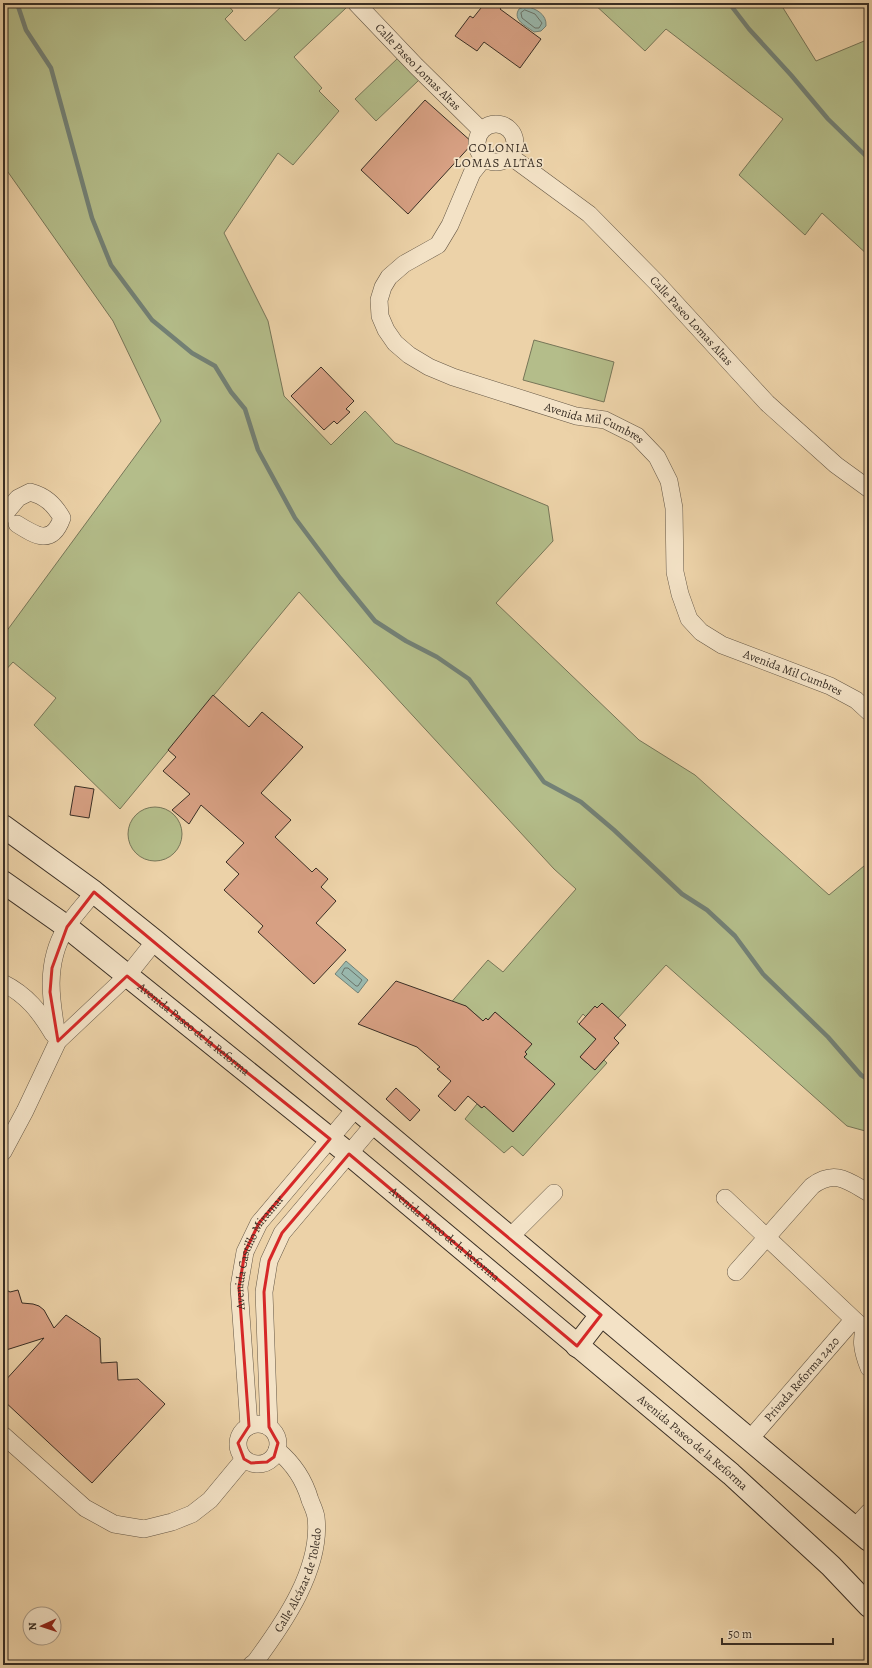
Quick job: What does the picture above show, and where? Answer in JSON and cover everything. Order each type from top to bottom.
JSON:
[{"type":"main road","points":[[3,826],[94,892],[155,941],[510,1237],[600,1315],[750,1439],[866,1530]]},
{"type":"main road","name":"Avenida Paseo de la Reforma","points":[[3,882],[67,927],[349,1154],[731,1474],[831,1566],[869,1606]]},
{"type":"main road","points":[[577,1346],[600,1315]]},
{"type":"street","name":"Calle Paseo Lomas Altas","points":[[356,3],[416,66],[481,130]]},
{"type":"street","points":[[494,123],[502,124],[509,128],[513,134],[515,142],[514,149],[510,156],[500,162],[489,161],[484,158],[476,145],[477,137],[481,130],[487,125],[494,123]]},
{"type":"street","name":"Calle Paseo Lomas Altas","points":[[510,156],[589,214],[656,282],[767,403],[836,465],[869,489]]},
{"type":"street","name":"Avenida Mil Cumbres","points":[[484,158],[472,173],[450,225],[438,245],[404,264],[389,277],[383,287],[379,300],[379,306],[380,316],[386,330],[396,343],[409,355],[429,367],[453,377],[576,416],[605,420],[637,436],[657,456],[669,481],[674,508],[676,572],[680,594],[689,619],[701,632],[722,645],[830,686],[856,700],[869,712]]},
{"type":"street","points":[[58,1041],[50,992],[50,980],[55,954],[67,927],[94,892]]},
{"type":"street","points":[[3,1152],[25,1111],[58,1041],[127,976],[155,941]]},
{"type":"street","points":[[3,983],[15,989],[29,1000],[43,1017],[58,1041]]},
{"type":"street","name":"Avenida Castillo Miramar","points":[[249,1426],[239,1287],[245,1252],[259,1223],[356,1108]]},
{"type":"street","name":"Avenida Castillo Miramar","points":[[270,1427],[264,1292],[269,1261],[282,1233],[374,1123]]},
{"type":"street","points":[[736,1272],[812,1186],[821,1179],[832,1177],[843,1179],[869,1192]]},
{"type":"street","points":[[510,1237],[554,1193]]},
{"type":"street","points":[[725,1198],[862,1324],[863,1350],[869,1368]]},
{"type":"street","name":"Privada Reforma 2420","points":[[750,1439],[862,1324]]},
{"type":"street","points":[[259,1424],[270,1427],[276,1435],[278,1443],[274,1457],[267,1462],[259,1464],[251,1463],[244,1459],[239,1451],[238,1443],[244,1430],[249,1426],[259,1424]]},
{"type":"street","points":[[3,1435],[85,1508],[114,1524],[144,1528],[172,1522],[192,1514],[210,1500],[244,1459]]},
{"type":"street","name":"Calle Alcázar de Toledo","points":[[251,1665],[279,1631],[310,1570],[316,1543],[316,1516],[306,1485],[291,1461],[277,1450]]},
{"type":"highlighted area","points":[[94,892],[601,1315],[577,1346],[349,1154],[282,1233],[269,1261],[264,1292],[269,1427],[278,1443],[274,1457],[267,1462],[251,1463],[244,1459],[238,1443],[249,1426],[239,1287],[245,1252],[259,1223],[330,1139],[127,976],[58,1041],[50,992],[52,968],[67,927]]},
{"type":"green space","points":[[3,3],[226,3],[233,11],[225,19],[245,41],[285,3],[341,3],[346,8],[294,57],[322,88],[319,91],[339,111],[293,165],[278,153],[224,233],[268,321],[284,396],[331,445],[365,411],[395,443],[548,506],[553,541],[496,603],[639,740],[695,775],[829,895],[864,866],[869,873],[869,1132],[847,1126],[666,965],[618,1018],[588,1019],[583,1014],[577,1022],[602,1045],[595,1052],[588,1048],[580,1057],[595,1070],[604,1060],[607,1063],[523,1156],[512,1146],[504,1153],[465,1119],[477,1104],[481,1108],[484,1106],[527,1054],[525,1052],[531,1044],[495,1012],[488,1020],[486,1018],[483,1021],[466,1006],[448,1006],[488,960],[503,972],[576,889],[554,869],[299,592],[120,809],[34,725],[56,698],[13,662],[3,673],[3,636],[161,421],[113,321],[3,165]]},
{"type":"green space","points":[[593,3],[780,3],[816,61],[869,39],[869,256],[822,213],[805,235],[739,175],[783,119],[666,29],[645,51]]},
{"type":"green space","points":[[398,58],[419,80],[376,121],[355,99]]},
{"type":"green space","points":[[534,340],[614,362],[604,402],[523,380]]},
{"type":"green space","points":[[150,807],[160,807],[174,815],[180,824],[182,834],[180,844],[174,853],[160,861],[150,861],[140,856],[133,849],[128,839],[128,829],[133,819],[140,812]]},
{"type":"water","points":[[526,6],[537,10],[545,18],[546,26],[541,31],[534,32],[519,20],[517,13],[519,9]]},
{"type":"water","points":[[346,961],[368,980],[358,993],[335,974]]},
{"type":"building","points":[[485,3],[505,3],[500,9],[541,39],[520,68],[484,42],[477,51],[455,36],[470,16],[473,18]]},
{"type":"building","points":[[425,100],[473,143],[408,214],[361,170]]},
{"type":"building","points":[[321,367],[354,401],[346,409],[350,412],[337,424],[334,421],[324,430],[291,396]]},
{"type":"building","points":[[213,695],[249,727],[262,712],[303,747],[261,793],[291,820],[275,837],[312,872],[316,868],[328,879],[321,887],[336,901],[316,923],[346,950],[314,984],[258,932],[263,926],[224,890],[239,874],[226,862],[244,843],[201,805],[189,824],[172,810],[190,794],[163,771],[176,757],[168,750]]},
{"type":"building","points":[[75,786],[94,789],[89,818],[70,815]]},
{"type":"building","points":[[396,981],[466,1006],[483,1021],[486,1018],[488,1020],[495,1012],[532,1044],[525,1052],[527,1054],[524,1057],[555,1084],[513,1132],[484,1106],[482,1108],[468,1096],[455,1111],[438,1096],[451,1081],[437,1069],[440,1067],[417,1047],[358,1024]]},
{"type":"building","points":[[602,1003],[626,1025],[614,1038],[619,1043],[595,1070],[580,1057],[596,1039],[579,1024],[595,1006],[597,1008]]},
{"type":"building","points":[[396,1088],[420,1110],[410,1121],[386,1099]]},
{"type":"building","points":[[3,1288],[10,1292],[18,1290],[22,1303],[39,1306],[44,1310],[54,1328],[66,1315],[100,1338],[101,1363],[117,1362],[118,1380],[138,1379],[165,1404],[92,1483],[3,1400],[3,1383],[44,1338],[3,1351]]},
{"type":"waterway","points":[[17,3],[26,30],[51,68],[92,218],[111,265],[152,320],[192,353],[215,366],[231,392],[245,409],[258,450],[295,518],[340,578],[375,621],[406,641],[437,657],[469,679],[544,782],[581,802],[614,830],[682,894],[707,910],[735,936],[763,974],[828,1037],[861,1075],[869,1080]]},
{"type":"waterway","points":[[729,3],[749,29],[791,75],[828,119],[869,159]]},
{"type":"district","name":"COLONIA LOMAS ALTAS","points":[[499,154]]}]
